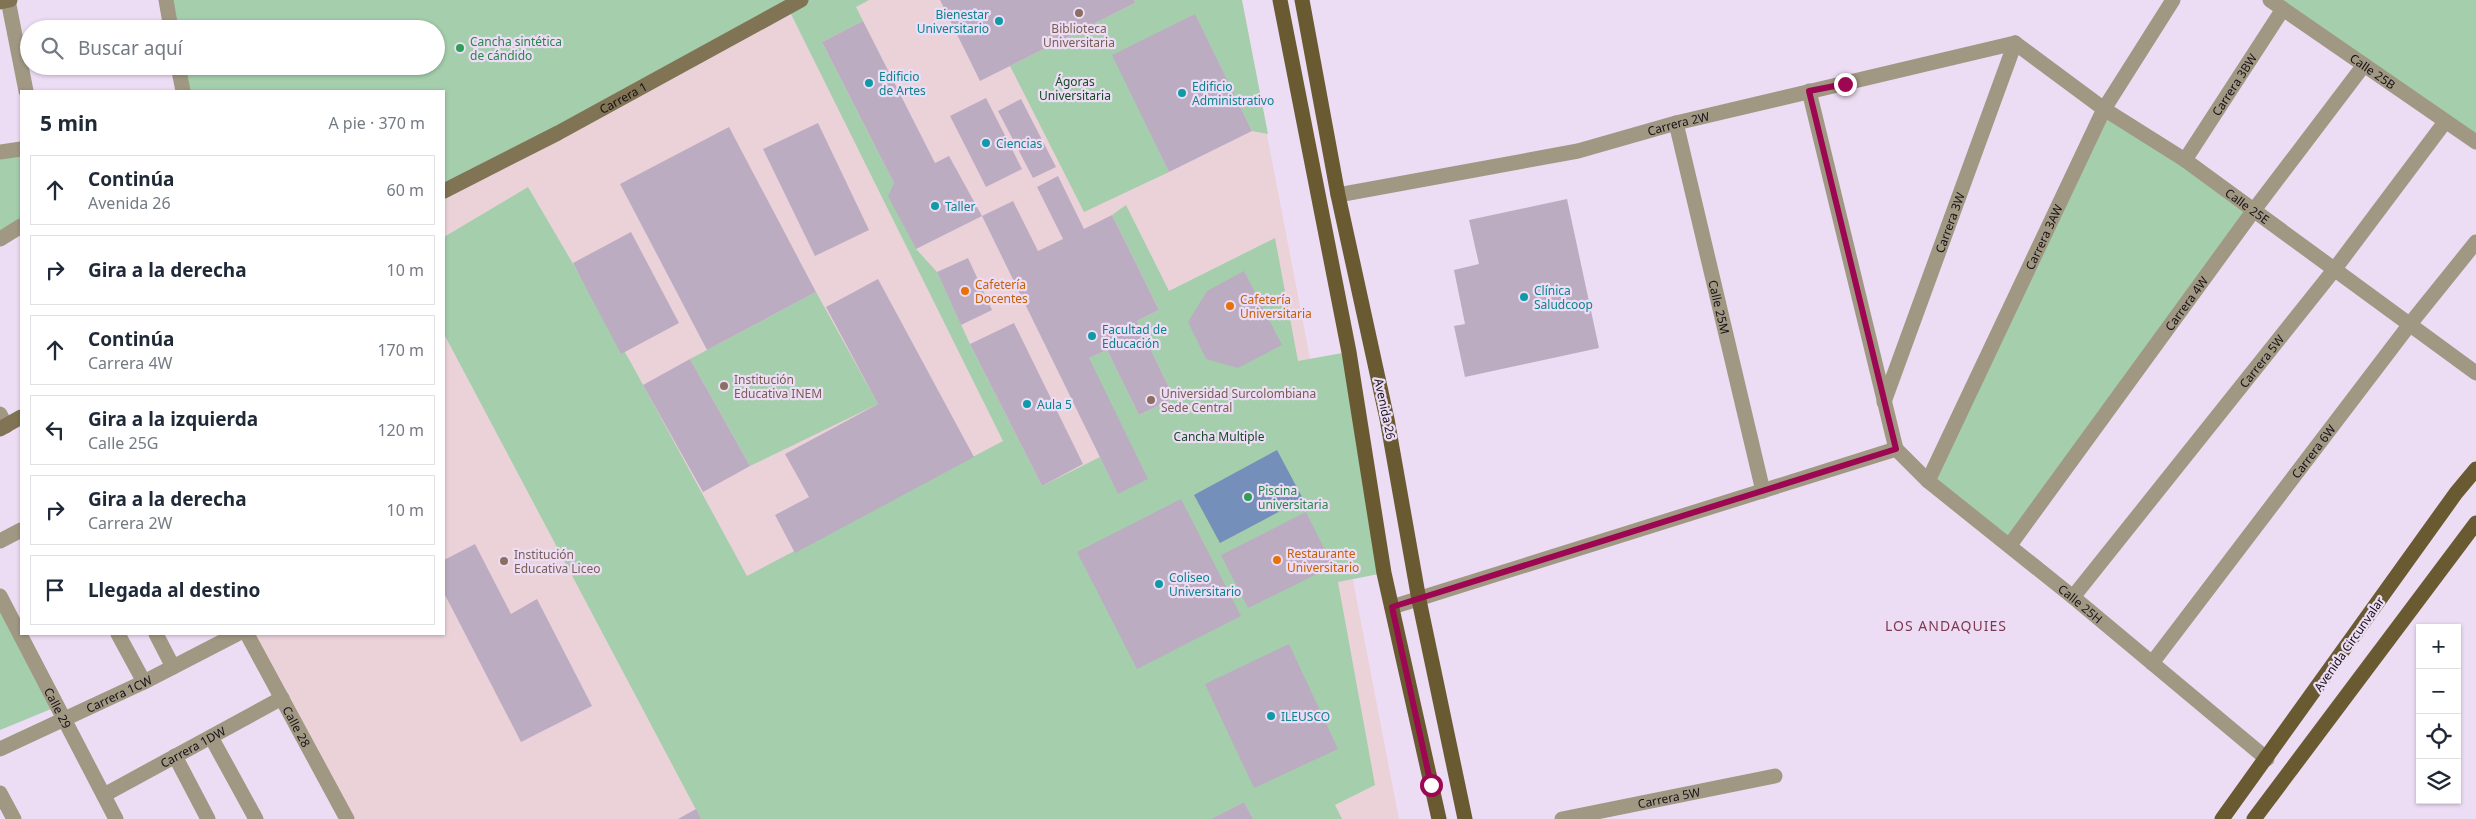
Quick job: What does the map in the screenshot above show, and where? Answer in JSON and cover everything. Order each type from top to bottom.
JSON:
[{"type":"main road","points":[[0,2],[9,0]]},
{"type":"main road","name":"Carrera 1","points":[[445,190],[558,133],[800,0]]},
{"type":"main road","name":"Avenida 26","points":[[1280,0],[1349,352],[1384,573],[1438,819]]},
{"type":"main road","name":"Avenida 26","points":[[1302,0],[1338,195],[1387,419],[1420,600],[1465,819]]},
{"type":"main road","points":[[2,423],[20,418]]},
{"type":"main road","name":"Avenida Circunvalar","points":[[2222,819],[2267,759],[2456,493],[2476,469]]},
{"type":"main road","points":[[2254,819],[2474,529]]},
{"type":"street","points":[[9,0],[20,59]]},
{"type":"street","points":[[166,0],[169,20]]},
{"type":"street","name":"Carrera 3AW","points":[[1928,481],[2104,109],[2174,0]]},
{"type":"street","name":"Calle 25B","points":[[2276,4],[2476,142]]},
{"type":"street","name":"Carrera 3BW","points":[[2185,160],[2276,4]]},
{"type":"street","name":"Carrera 2W","points":[[1338,195],[1578,151],[1676,123],[2016,43]]},
{"type":"street","name":"Calle 25E","points":[[2016,43],[2104,109],[2185,160],[2476,373]]},
{"type":"street","name":"Carrera 3W","points":[[1884,402],[2016,43]]},
{"type":"street","name":"Carrera 4W","points":[[2010,545],[2254,210],[2364,65]]},
{"type":"street","points":[[23,75],[26,90]]},
{"type":"street","points":[[180,75],[183,90]]},
{"type":"street","points":[[1392,607],[1420,600],[1896,449],[1809,91]]},
{"type":"street","name":"Carrera 5W","points":[[2073,597],[2334,270],[2446,122]]},
{"type":"street","name":"Calle 25M","points":[[1676,123],[1763,491]]},
{"type":"street","points":[[0,152],[20,149]]},
{"type":"street","points":[[0,239],[20,227]]},
{"type":"street","name":"Carrera 6W","points":[[2152,663],[2410,324],[2476,242]]},
{"type":"street","name":"Calle 25H","points":[[1896,449],[1928,481],[2010,545],[2267,759]]},
{"type":"street","points":[[0,541],[20,531]]},
{"type":"street","name":"Calle 29","points":[[0,596],[20,634]]},
{"type":"street","name":"Calle 29","points":[[21,635],[116,819]]},
{"type":"street","points":[[119,635],[144,682]]},
{"type":"street","points":[[157,635],[173,667]]},
{"type":"street","name":"Carrera 1CW","points":[[0,749],[64,717],[144,682],[235,635]]},
{"type":"street","name":"Calle 28","points":[[249,635],[347,819]]},
{"type":"street","name":"Carrera 1DW","points":[[104,796],[282,698]]},
{"type":"street","points":[[211,737],[256,819]]},
{"type":"street","points":[[174,756],[208,819]]},
{"type":"street","name":"Carrera 5W","points":[[1562,819],[1775,776]]},
{"type":"street","points":[[0,793],[14,819]]},
{"type":"shaded area","points":[[856,0],[1241,0],[1399,819],[348,819],[249,635],[445,635],[445,192],[789,10]]},
{"type":"green space","points":[[163,0],[798,0],[445,191],[445,90],[185,90],[181,75],[445,75],[445,20],[168,20]]},
{"type":"green space","name":"Cancha Multiple","points":[[807,0],[869,0],[856,7],[863,21],[822,42],[894,183],[889,196],[916,249],[937,272],[970,344],[1042,486],[1100,457],[1118,493],[1089,358],[1107,350],[1139,415],[1174,398],[1137,321],[1159,310],[1112,215],[1126,205],[1169,291],[1275,238],[1298,361],[1348,352],[1384,573],[1338,582],[1375,785],[1335,805],[1342,819],[1253,819],[1244,802],[1211,819],[701,819],[445,336],[445,236],[528,187],[630,361],[747,576],[1003,441],[789,10]]},
{"type":"green space","name":"Ágoras Universitaria","points":[[1134,0],[1242,0],[1268,134],[1252,131],[1195,15],[1113,55],[1169,172],[1084,212],[1010,66],[1135,3]]},
{"type":"green space","points":[[2270,0],[2476,0],[2476,141]]},
{"type":"green space","points":[[2111,107],[2253,210],[2010,544],[1931,479]]},
{"type":"green space","points":[[20,148],[20,226],[0,237],[0,152]]},
{"type":"green space","points":[[816,292],[878,404],[750,466],[690,359]]},
{"type":"green space","points":[[0,599],[56,707],[0,730]]},
{"type":"water","name":"Piscina universitaria","points":[[1277,450],[1303,499],[1220,543],[1194,495]]},
{"type":"building","name":"Bienestar Universitario","points":[[940,0],[1134,0],[1135,3],[980,81]]},
{"type":"building","name":"Edificio Administrativo","points":[[1195,14],[1252,131],[1169,172],[1112,55]]},
{"type":"building","points":[[863,21],[935,163],[949,156],[982,216],[916,249],[888,196],[894,183],[822,42]]},
{"type":"building","name":"Ciencias","points":[[986,98],[1022,169],[986,187],[950,116]]},
{"type":"building","points":[[1021,99],[1056,167],[1033,178],[998,111]]},
{"type":"building","points":[[818,123],[869,230],[815,256],[763,149]]},
{"type":"building","points":[[729,127],[816,292],[707,350],[620,184]]},
{"type":"building","name":"Facultad de Educación","points":[[1058,176],[1084,229],[1112,215],[1159,310],[1137,321],[1174,398],[1139,415],[1107,350],[1089,358],[1148,479],[1118,494],[982,216],[1013,201],[1038,251],[1063,239],[1037,187]]},
{"type":"building","name":"Clínica Saludcoop","points":[[1567,199],[1599,348],[1465,377],[1454,326],[1465,324],[1454,270],[1479,264],[1469,220]]},
{"type":"building","points":[[631,232],[679,323],[621,354],[573,263]]},
{"type":"building","name":"Cafetería Docentes","points":[[968,258],[992,310],[961,325],[937,272]]},
{"type":"building","name":"Cafetería Universitaria","points":[[1244,271],[1282,345],[1238,368],[1206,359],[1188,322],[1207,291]]},
{"type":"building","points":[[878,279],[974,457],[795,553],[775,515],[809,497],[785,454],[878,404],[826,307]]},
{"type":"building","name":"Aula 5","points":[[1014,323],[1083,464],[1042,486],[970,344]]},
{"type":"building","points":[[690,359],[750,466],[703,492],[643,385]]},
{"type":"building","name":"Coliseo Universitario","points":[[1181,499],[1241,616],[1137,669],[1077,552]]},
{"type":"building","name":"Restaurante Universitario","points":[[1306,512],[1333,566],[1248,608],[1221,555]]},
{"type":"building","points":[[475,544],[511,614],[537,599],[592,706],[521,742],[445,595],[445,559]]},
{"type":"building","name":"ILEUSCO","points":[[1289,644],[1338,749],[1254,788],[1205,684]]},
{"type":"building","points":[[1244,802],[1253,819],[1211,819]]},
{"type":"building","points":[[696,809],[701,819],[678,819]]},
{"type":"place","name":"Biblioteca Universitaria","points":[[1079,13]]},
{"type":"place","name":"Bienestar Universitario","points":[[999,21]]},
{"type":"place","name":"Cancha sintética de cándido","points":[[460,48]]},
{"type":"place","name":"Edificio de Artes","points":[[869,83]]},
{"type":"place","name":"Edificio Administrativo","points":[[1182,93]]},
{"type":"place","name":"Ciencias","points":[[986,143]]},
{"type":"place","name":"Taller","points":[[935,206]]},
{"type":"place","name":"Cafetería Docentes","points":[[965,291]]},
{"type":"place","name":"Clínica Saludcoop","points":[[1524,297]]},
{"type":"place","name":"Cafetería Universitaria","points":[[1230,306]]},
{"type":"place","name":"Facultad de Educación","points":[[1092,336]]},
{"type":"place","name":"Institución Educativa INEM","points":[[724,386]]},
{"type":"place","name":"Universidad Surcolombiana Sede Central","points":[[1151,400]]},
{"type":"place","name":"Aula 5","points":[[1027,404]]},
{"type":"place","name":"Piscina universitaria","points":[[1248,497]]},
{"type":"place","name":"Restaurante Universitario","points":[[1277,560]]},
{"type":"place","name":"Institución Educativa Liceo","points":[[504,561]]},
{"type":"place","name":"Coliseo Universitario","points":[[1159,584]]},
{"type":"place","name":"ILEUSCO","points":[[1271,716]]},
{"type":"district","name":"LOS ANDAQUIES","points":[[1946,625]]},
{"type":"route","points":[[1431,785],[1392,607],[1420,600],[1896,449],[1809,91],[1845,84]]}]
